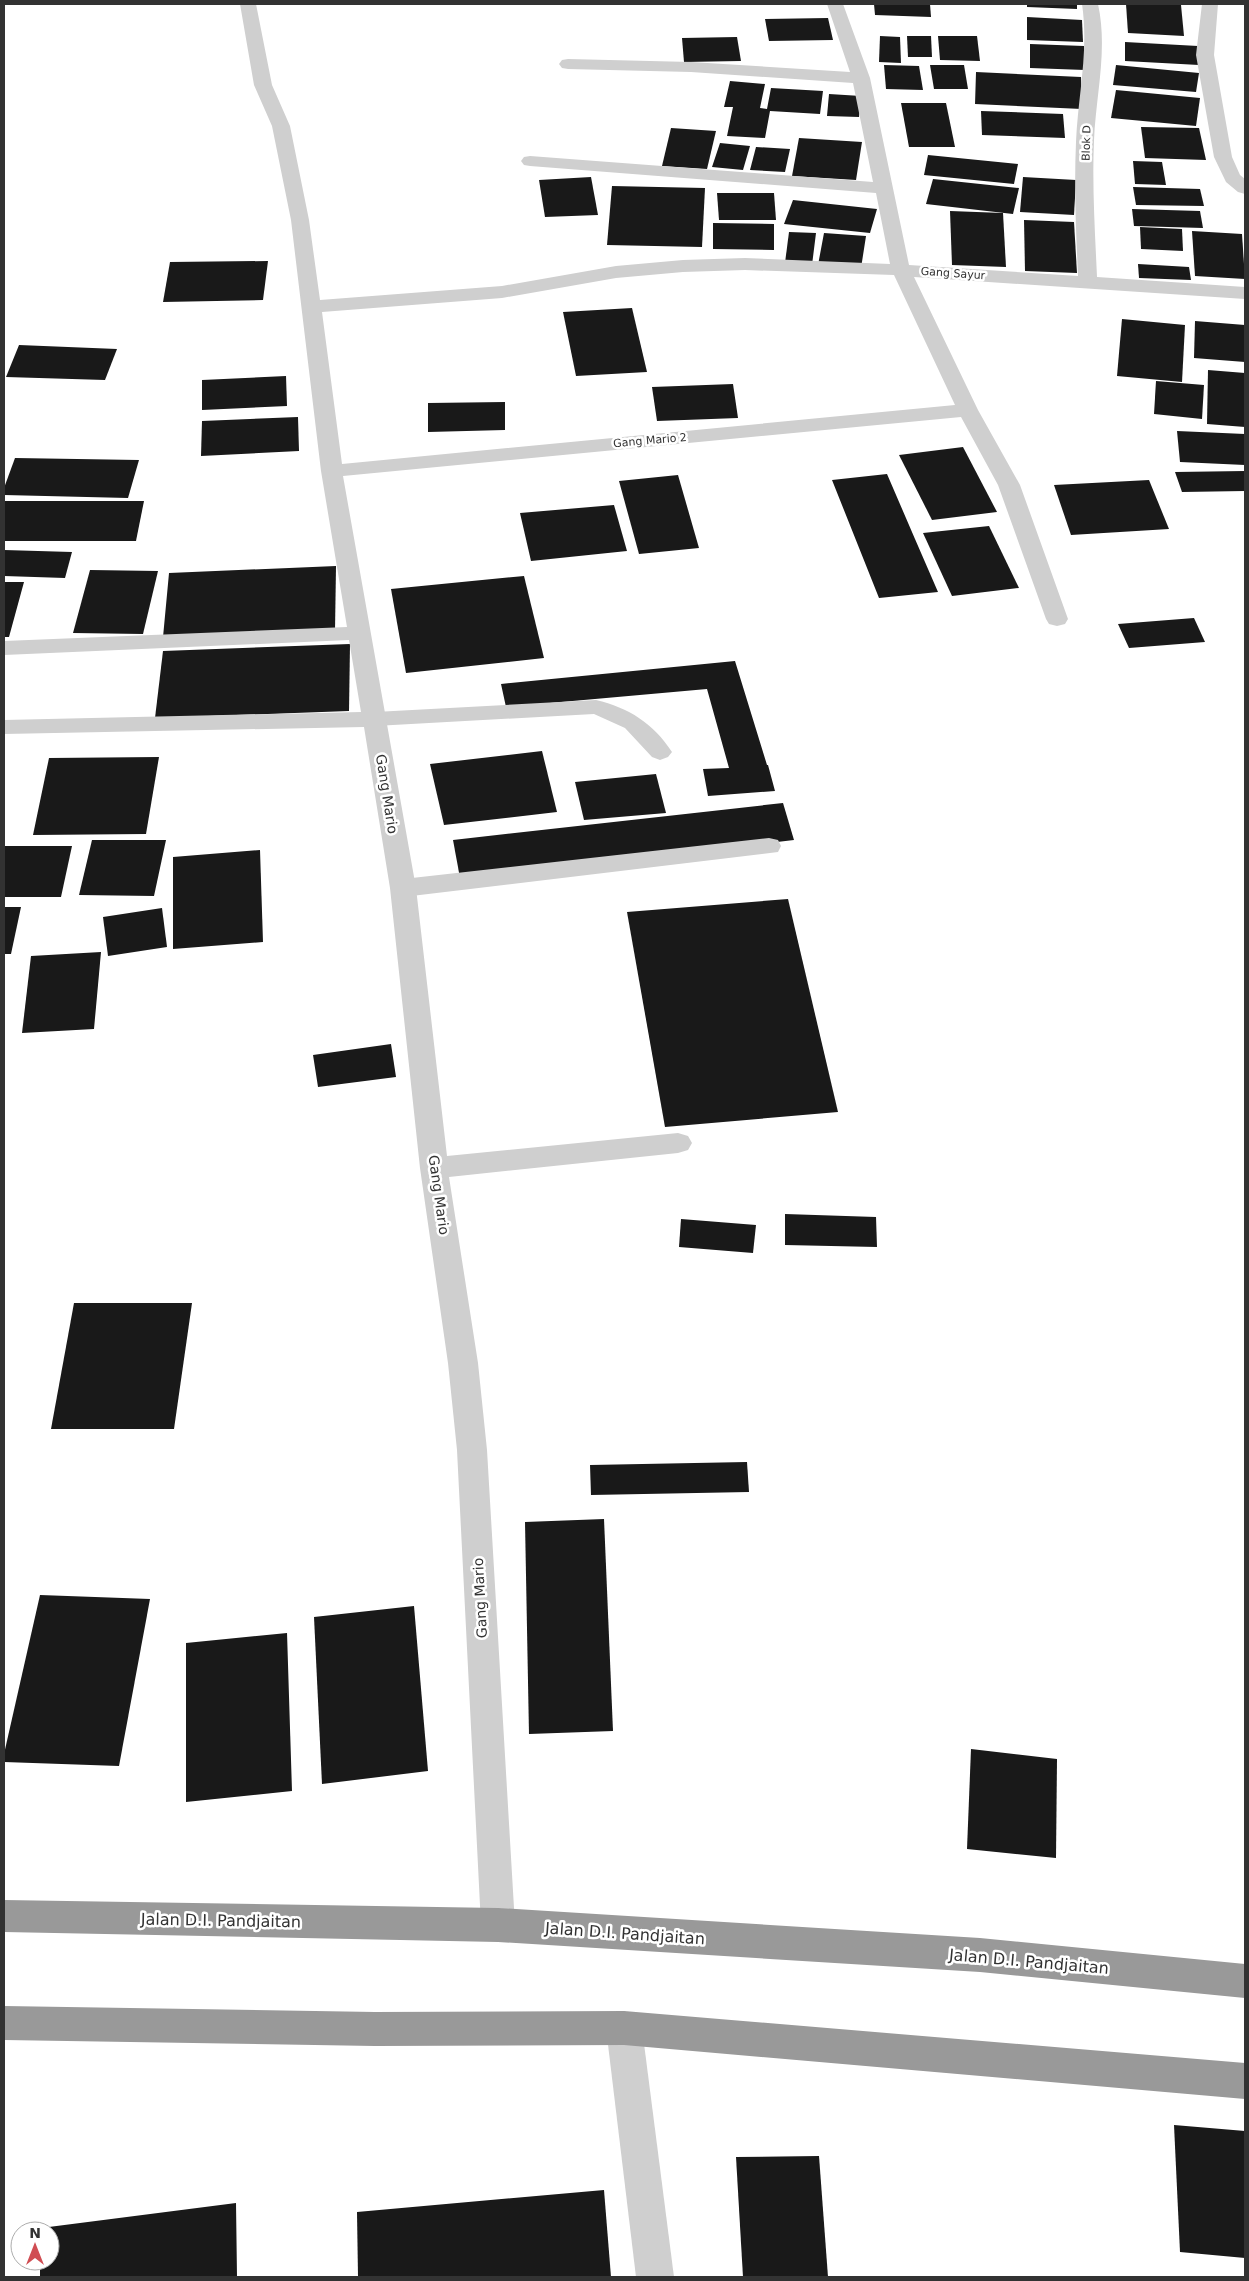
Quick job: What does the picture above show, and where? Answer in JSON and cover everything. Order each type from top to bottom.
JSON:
[{"type":"highway","name":"Jalan D.I. Pandjaitan","points":[[4,1916],[498,1925],[980,1955],[1245,1981]]},
{"type":"highway","points":[[4,2023],[375,2029],[624,2028],[1245,2080]]},
{"type":"street","name":"Gang Mario","points":[[248,4],[263,85],[281,126],[300,220],[332,471],[358,633],[375,719],[403,888],[434,1168],[463,1363],[472,1450],[498,1925]]},
{"type":"street","points":[[311,307],[502,292],[616,272],[684,266],[745,264],[901,270],[861,78],[835,4]]},
{"type":"street","name":"Blok D","points":[[1088,283],[1085,142],[1093,45],[1093,17],[1090,4]]},
{"type":"street","points":[[1210,4],[1204,56],[1216,122],[1223,157],[1232,178],[1245,188]]},
{"type":"street","points":[[568,64],[691,67],[861,78]]},
{"type":"street","points":[[530,161],[884,188]]},
{"type":"street","name":"Gang Sayur","points":[[1057,619],[1009,485],[968,410],[901,270],[1245,293]]},
{"type":"street","name":"Gang Mario 2","points":[[332,471],[968,410]]},
{"type":"street","points":[[4,648],[358,633]]},
{"type":"street","points":[[4,727],[375,719],[596,707],[622,715],[642,728],[660,752]]},
{"type":"street","points":[[403,888],[769,846]]},
{"type":"street","points":[[434,1168],[678,1144]]},
{"type":"street","points":[[624,2028],[655,2277]]},
{"type":"building","points":[[874,4],[930,4],[931,17],[875,15]]},
{"type":"building","points":[[1027,4],[1077,4],[1077,9],[1027,7]]},
{"type":"building","points":[[1126,4],[1181,5],[1184,36],[1128,33]]},
{"type":"building","points":[[1027,17],[1082,20],[1083,42],[1027,40]]},
{"type":"building","points":[[828,18],[833,40],[769,41],[765,19]]},
{"type":"building","points":[[880,36],[900,37],[901,63],[879,62]]},
{"type":"building","points":[[907,36],[931,36],[932,57],[908,57]]},
{"type":"building","points":[[938,36],[977,36],[980,61],[940,60]]},
{"type":"building","points":[[737,37],[741,61],[684,62],[682,38]]},
{"type":"building","points":[[1125,42],[1198,46],[1199,65],[1125,61]]},
{"type":"building","points":[[1030,44],[1084,46],[1085,70],[1030,68]]},
{"type":"building","points":[[884,65],[919,66],[923,90],[886,89]]},
{"type":"building","points":[[930,65],[964,65],[968,89],[934,89]]},
{"type":"building","points":[[1116,65],[1199,73],[1196,92],[1113,85]]},
{"type":"building","points":[[976,72],[1081,77],[1082,109],[975,104]]},
{"type":"building","points":[[730,81],[765,84],[760,108],[767,109],[771,88],[823,91],[820,114],[770,111],[765,138],[727,136],[733,107],[724,107]]},
{"type":"building","points":[[1116,90],[1200,98],[1196,126],[1111,118]]},
{"type":"building","points":[[829,94],[861,96],[859,117],[827,116]]},
{"type":"building","points":[[901,103],[946,103],[955,147],[909,147]]},
{"type":"building","points":[[981,111],[1063,114],[1065,138],[982,135]]},
{"type":"building","points":[[1141,127],[1199,128],[1206,160],[1145,158]]},
{"type":"building","points":[[671,128],[716,131],[707,169],[662,166]]},
{"type":"building","points":[[799,138],[862,142],[856,180],[792,176]]},
{"type":"building","points":[[720,143],[750,146],[743,170],[712,167]]},
{"type":"building","points":[[756,147],[790,149],[785,172],[750,170]]},
{"type":"building","points":[[928,155],[1018,164],[1014,184],[924,175]]},
{"type":"building","points":[[1133,161],[1162,162],[1166,185],[1135,184]]},
{"type":"building","points":[[591,177],[598,215],[545,217],[539,180]]},
{"type":"building","points":[[1023,177],[1076,180],[1074,215],[1020,212]]},
{"type":"building","points":[[933,179],[1019,188],[1013,214],[926,204]]},
{"type":"building","points":[[612,186],[705,188],[702,247],[607,245]]},
{"type":"building","points":[[1133,187],[1200,189],[1204,206],[1136,205]]},
{"type":"building","points":[[717,193],[774,193],[776,220],[719,220]]},
{"type":"building","points":[[793,200],[877,209],[870,233],[784,224]]},
{"type":"building","points":[[1132,209],[1200,211],[1203,228],[1134,226]]},
{"type":"building","points":[[950,211],[1003,213],[1006,267],[952,265]]},
{"type":"building","points":[[1024,220],[1074,222],[1077,273],[1025,271]]},
{"type":"building","points":[[713,223],[774,224],[774,250],[713,249]]},
{"type":"building","points":[[1140,227],[1182,229],[1183,251],[1141,249]]},
{"type":"building","points":[[1192,231],[1242,234],[1245,279],[1195,276]]},
{"type":"building","points":[[789,232],[816,233],[812,265],[785,263]]},
{"type":"building","points":[[824,233],[866,236],[861,268],[818,265]]},
{"type":"building","points":[[268,261],[263,300],[163,302],[170,262]]},
{"type":"building","points":[[1138,264],[1189,267],[1191,280],[1139,278]]},
{"type":"building","points":[[632,308],[647,372],[576,376],[563,312]]},
{"type":"building","points":[[1122,319],[1185,325],[1182,382],[1117,376]]},
{"type":"building","points":[[1195,321],[1245,325],[1245,362],[1194,358]]},
{"type":"building","points":[[19,345],[117,349],[105,380],[6,377]]},
{"type":"building","points":[[1208,370],[1245,373],[1245,427],[1207,424]]},
{"type":"building","points":[[286,376],[287,406],[202,410],[202,380]]},
{"type":"building","points":[[1156,381],[1204,385],[1202,419],[1154,414]]},
{"type":"building","points":[[733,384],[738,418],[657,421],[652,387]]},
{"type":"building","points":[[505,402],[505,430],[428,432],[428,403]]},
{"type":"building","points":[[298,417],[299,451],[201,456],[202,421]]},
{"type":"building","points":[[1177,431],[1245,434],[1245,465],[1180,462]]},
{"type":"building","points":[[963,447],[997,512],[932,520],[899,455]]},
{"type":"building","points":[[15,458],[139,460],[128,498],[4,495],[4,488]]},
{"type":"building","points":[[1245,471],[1245,491],[1182,492],[1175,472]]},
{"type":"building","points":[[887,474],[938,592],[879,598],[832,480]]},
{"type":"building","points":[[678,475],[699,548],[639,554],[619,481]]},
{"type":"building","points":[[1149,480],[1169,529],[1071,535],[1054,485]]},
{"type":"building","points":[[4,501],[144,501],[136,541],[4,541]]},
{"type":"building","points":[[614,505],[627,551],[531,561],[520,513]]},
{"type":"building","points":[[989,526],[1019,588],[952,596],[923,533]]},
{"type":"building","points":[[4,550],[72,552],[65,578],[4,576]]},
{"type":"building","points":[[336,566],[335,630],[163,637],[169,573]]},
{"type":"building","points":[[90,570],[158,571],[143,634],[73,633]]},
{"type":"building","points":[[524,576],[544,658],[406,673],[391,589]]},
{"type":"building","points":[[4,582],[24,582],[9,637],[4,637]]},
{"type":"building","points":[[1194,618],[1205,642],[1129,648],[1118,624]]},
{"type":"building","points":[[350,644],[349,711],[155,718],[163,651]]},
{"type":"building","points":[[735,661],[775,791],[708,796],[703,769],[729,768],[707,689],[506,707],[501,684]]},
{"type":"building","points":[[542,751],[557,812],[444,825],[430,764]]},
{"type":"building","points":[[159,757],[146,834],[33,835],[49,758]]},
{"type":"building","points":[[656,774],[666,813],[584,820],[575,782]]},
{"type":"building","points":[[783,803],[794,840],[460,878],[453,840]]},
{"type":"building","points":[[92,840],[166,840],[154,896],[79,895]]},
{"type":"building","points":[[4,846],[72,846],[61,897],[4,897]]},
{"type":"building","points":[[260,850],[263,942],[173,949],[173,857]]},
{"type":"building","points":[[788,899],[838,1112],[665,1127],[627,912]]},
{"type":"building","points":[[4,907],[21,907],[11,954],[4,954]]},
{"type":"building","points":[[162,908],[167,947],[108,956],[103,917]]},
{"type":"building","points":[[101,952],[94,1029],[22,1033],[31,956]]},
{"type":"building","points":[[391,1044],[396,1077],[318,1087],[313,1055]]},
{"type":"building","points":[[785,1214],[876,1217],[877,1247],[785,1245]]},
{"type":"building","points":[[681,1219],[756,1225],[753,1253],[679,1247]]},
{"type":"building","points":[[74,1303],[192,1303],[174,1429],[51,1429]]},
{"type":"building","points":[[747,1462],[749,1492],[591,1495],[590,1465]]},
{"type":"building","points":[[604,1519],[613,1731],[529,1734],[525,1522]]},
{"type":"building","points":[[40,1595],[150,1599],[119,1766],[4,1762],[4,1754]]},
{"type":"building","points":[[414,1606],[428,1771],[322,1784],[314,1617]]},
{"type":"building","points":[[287,1633],[292,1791],[186,1802],[186,1643]]},
{"type":"building","points":[[971,1749],[1057,1759],[1056,1858],[967,1849]]},
{"type":"building","points":[[1174,2125],[1245,2131],[1245,2258],[1180,2252]]},
{"type":"building","points":[[819,2156],[828,2277],[743,2277],[736,2157]]},
{"type":"building","points":[[604,2190],[611,2277],[358,2277],[357,2212]]},
{"type":"building","points":[[236,2203],[237,2277],[40,2277],[40,2271],[60,2271],[60,2226]]}]
